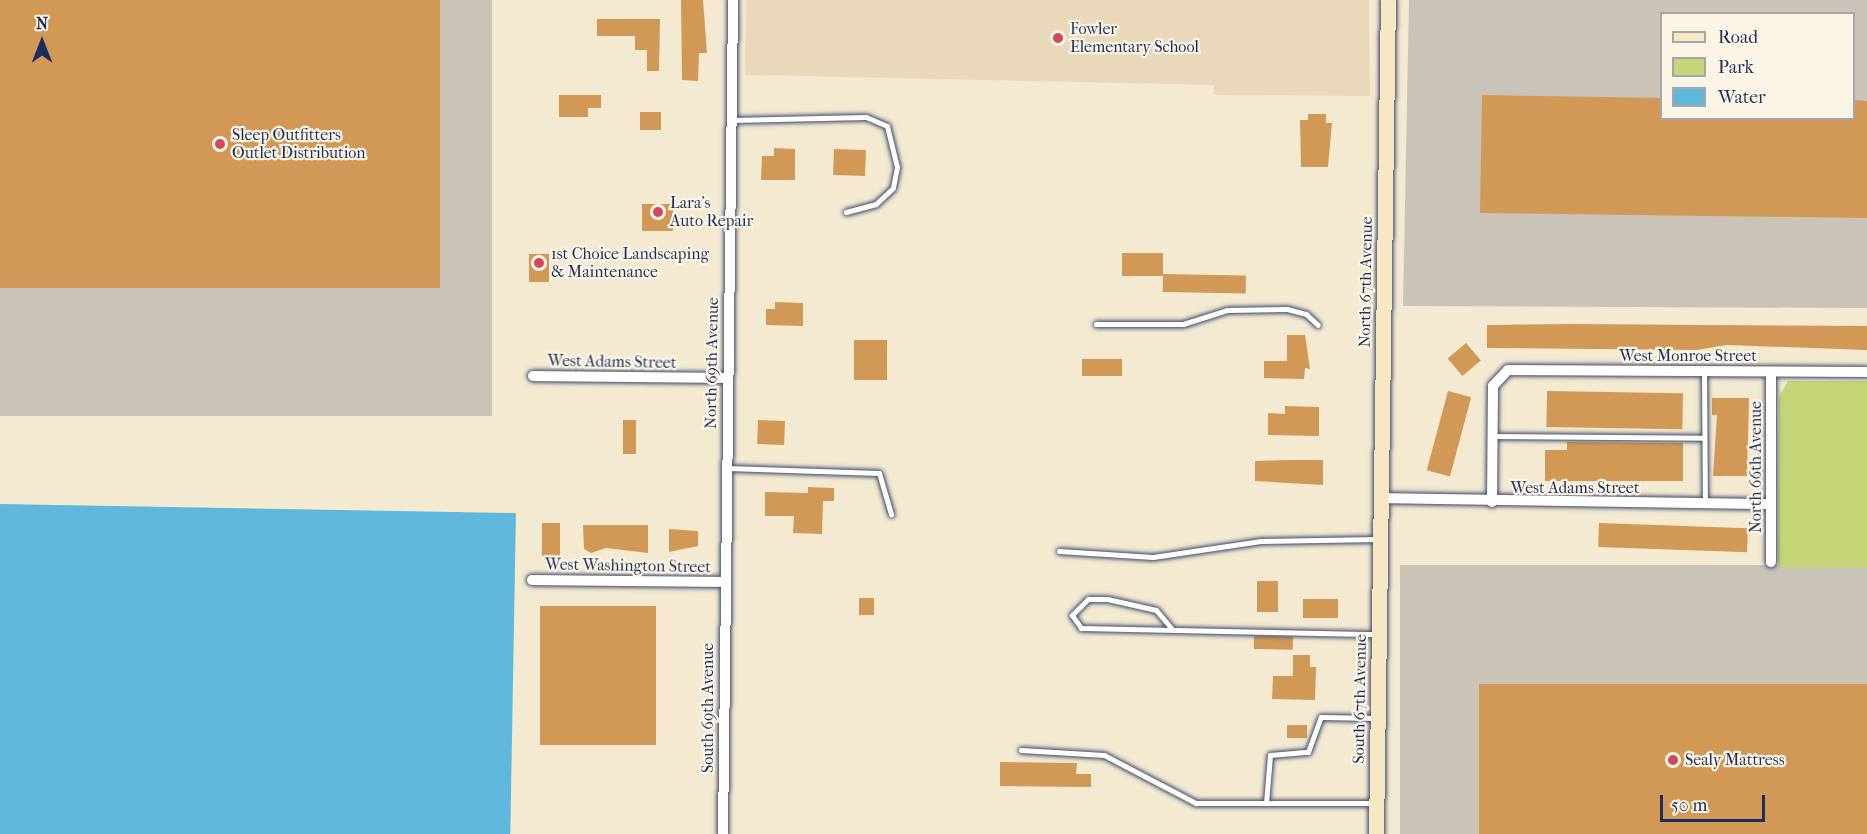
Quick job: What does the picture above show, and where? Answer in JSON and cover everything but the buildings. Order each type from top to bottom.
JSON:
[{"type":"main road","name":"North 67th Avenue","points":[[1380,565],[1388,0]]},
{"type":"main road","name":"South 67th Avenue","points":[[1376,834],[1380,565]]},
{"type":"street","name":"North 69th Avenue","points":[[723,582],[733,0]]},
{"type":"street","name":"West Monroe Street","points":[[1492,436],[1493,386],[1508,370],[1867,372]]},
{"type":"street","name":"North 66th Avenue","points":[[1771,372],[1771,562]]},
{"type":"street","name":"West Adams Street","points":[[533,376],[727,378]]},
{"type":"street","points":[[1492,436],[1492,502]]},
{"type":"street","name":"West Adams Street","points":[[1380,498],[1492,502],[1770,504]]},
{"type":"street","name":"West Washington Street","points":[[532,580],[723,582]]},
{"type":"street","name":"South 69th Avenue","points":[[723,582],[723,834]]},
{"type":"lane","points":[[730,120],[866,117],[887,126],[897,167],[893,188],[876,204],[846,212]]},
{"type":"lane","points":[[1096,324],[1183,324],[1227,310],[1287,309],[1306,314],[1318,325]]},
{"type":"lane","points":[[1704,371],[1705,503]]},
{"type":"lane","points":[[1492,436],[1704,438]]},
{"type":"lane","points":[[726,468],[879,473],[891,514]]},
{"type":"lane","points":[[1059,551],[1153,557],[1261,541],[1380,539]]},
{"type":"lane","points":[[1172,629],[1156,610],[1107,599],[1088,599],[1072,615],[1082,628],[1379,634]]},
{"type":"lane","points":[[1266,803],[1270,755],[1308,752],[1321,717],[1378,718]]},
{"type":"lane","points":[[1021,750],[1104,755],[1196,803],[1376,803]]},
{"type":"shaded area","name":"Sleep Outfitters Outlet Distribution","points":[[0,0],[492,0],[492,416],[0,416]]},
{"type":"shaded area","name":"Fowler Elementary School","points":[[746,0],[1369,0],[1370,96],[1214,95],[1214,85],[745,75]]},
{"type":"shaded area","points":[[1409,0],[1867,0],[1867,308],[1403,306]]},
{"type":"shaded area","points":[[1400,565],[1867,565],[1867,834],[1400,834]]},
{"type":"green space","points":[[1788,381],[1867,381],[1867,568],[1778,567],[1779,396]]},
{"type":"water","points":[[0,504],[516,513],[510,834],[0,834]]},
{"type":"place","name":"Fowler Elementary School","points":[[1058,38]]},
{"type":"place","name":"Sleep Outfitters Outlet Distribution","points":[[220,144]]},
{"type":"place","name":"Lara's Auto Repair","points":[[658,212]]},
{"type":"place","name":"1st Choice Landscaping & Maintenance","points":[[539,263]]},
{"type":"place","name":"Sealy Mattress","points":[[1673,760]]}]
